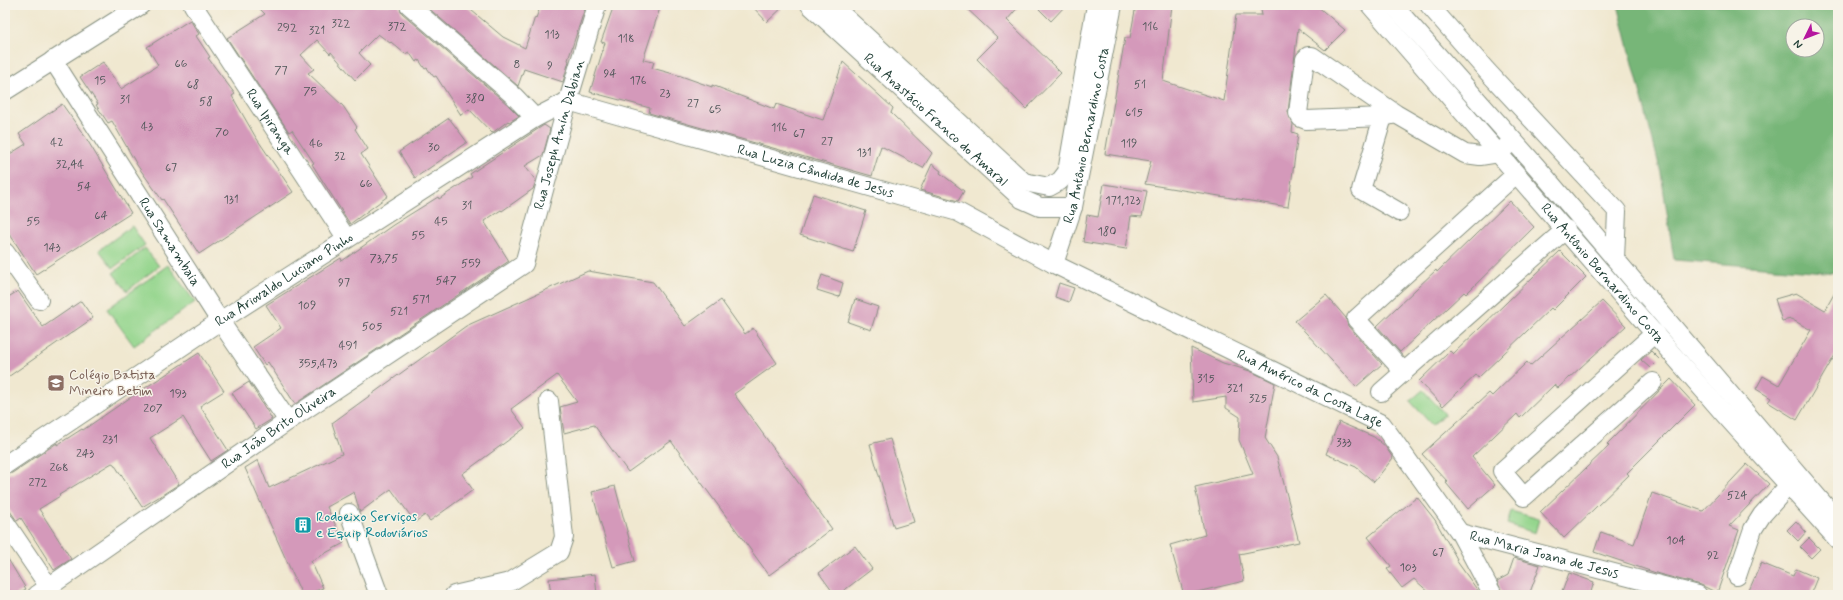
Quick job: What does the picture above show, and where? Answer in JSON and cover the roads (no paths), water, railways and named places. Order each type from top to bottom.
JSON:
[{"type":"street","points":[[5,91],[141,5]]},
{"type":"street","name":"Rua Ipiranga","points":[[193,5],[347,239]]},
{"type":"street","points":[[409,5],[514,96],[535,118]]},
{"type":"street","name":"Rua Joseph Amin Dabian","points":[[524,264],[568,101],[597,5]]},
{"type":"street","name":"Rua Anastácio Franco do Amaral","points":[[810,5],[1022,199],[1040,207],[1073,207]]},
{"type":"street","name":"Rua Anastácio Franco do Amaral","points":[[832,5],[1024,182],[1049,187],[1060,181],[1068,172]]},
{"type":"street","name":"Rua Antônio Bernardino Costa","points":[[1068,172],[1096,5]]},
{"type":"street","name":"Rua Antônio Bernardino Costa","points":[[1054,264],[1073,207],[1113,5]]},
{"type":"street","name":"Rua Antônio Bernardino Costa","points":[[1370,5],[1505,147],[1536,166],[1615,259],[1739,418],[1788,485],[1838,540]]},
{"type":"street","name":"Rua Antônio Bernardino Costa","points":[[1393,5],[1505,147],[1516,174],[1566,229],[1655,333],[1838,521]]},
{"type":"street","points":[[1429,5],[1486,70],[1617,211],[1615,259]]},
{"type":"street","points":[[1389,115],[1306,120],[1301,118],[1298,113],[1305,59],[1308,56],[1312,56],[1389,115],[1465,154],[1480,156],[1505,147]]},
{"type":"street","name":"Rua Samambaia","points":[[53,60],[220,321],[288,421]]},
{"type":"street","name":"Rua Ariovaldo Luciano Pinho","points":[[5,465],[220,321],[535,118],[568,101]]},
{"type":"street","name":"Rua Luzia Cândida de Jesus","points":[[568,101],[958,212],[1054,264]]},
{"type":"street","points":[[1389,115],[1362,190],[1399,212]]},
{"type":"street","points":[[1404,372],[1356,319],[1516,174]]},
{"type":"street","points":[[1381,392],[1566,229]]},
{"type":"street","points":[[5,252],[39,300]]},
{"type":"street","name":"Rua João Brito Oliveira","points":[[43,591],[288,421],[524,264]]},
{"type":"street","name":"Rua Américo da Costa Lage","points":[[1054,264],[1382,424],[1460,533],[1493,595]]},
{"type":"street","points":[[1653,382],[1524,497],[1502,471],[1655,333]]},
{"type":"street","points":[[454,595],[510,582],[558,552],[564,537],[549,401]]},
{"type":"street","points":[[1737,576],[1753,529],[1762,515],[1788,485]]},
{"type":"street","points":[[349,513],[379,595]]},
{"type":"street","points":[[5,522],[43,591]]},
{"type":"street","name":"Rua Maria Joana de Jesus","points":[[1460,533],[1698,595]]},
{"type":"place","name":"Colégio Batista Mineiro Betim","points":[[56,383]]},
{"type":"place","name":"Rodoeixo Serviços e Equip Rodoviários","points":[[303,525]]}]
